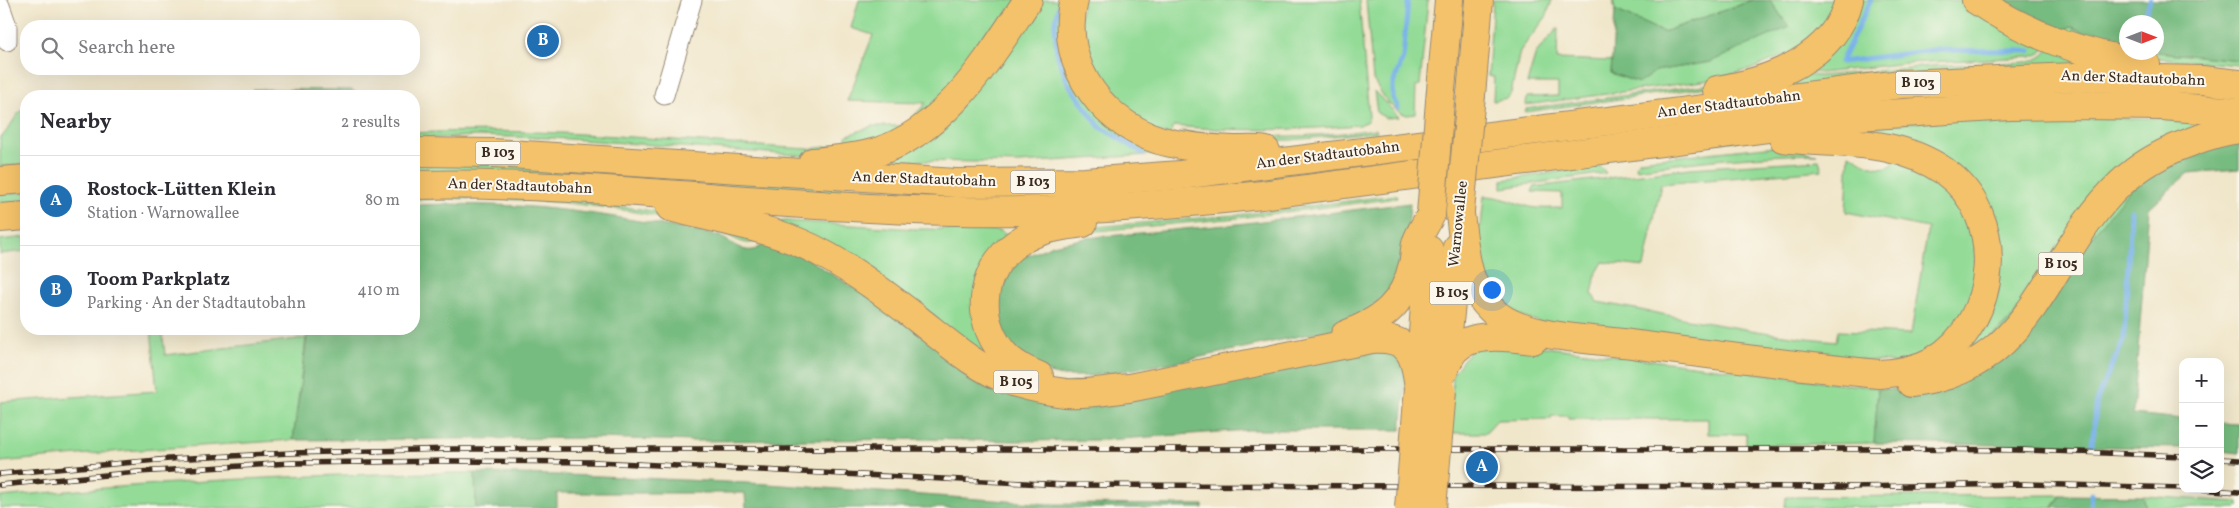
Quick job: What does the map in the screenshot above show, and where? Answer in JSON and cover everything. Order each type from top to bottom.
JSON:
[{"type":"highway","points":[[701,165],[758,159],[808,162],[831,160],[878,151],[909,137],[936,117],[968,86],[984,66],[1028,0]]},
{"type":"highway","name":"B 103","points":[[1074,0],[1071,14],[1071,44],[1078,70],[1107,111],[1127,127],[1150,138],[1171,144],[1234,150],[1261,150],[1309,159]]},
{"type":"highway","points":[[1437,0],[1448,12]]},
{"type":"highway","name":"Warnowallee","points":[[1409,508],[1435,383],[1460,212],[1479,0]]},
{"type":"highway","points":[[1634,116],[1654,100],[1740,86],[1770,77],[1796,64],[1824,43],[1842,17],[1848,0]]},
{"type":"highway","points":[[1976,0],[2003,17],[2055,43],[2109,58],[2150,64],[2202,80]]},
{"type":"highway","name":"Warnowallee","points":[[1432,508],[1435,383],[1431,214],[1448,12]]},
{"type":"highway","name":"An der Stadtautobahn","points":[[420,152],[493,153],[701,165],[956,183],[1085,182],[1180,174],[1309,159],[1634,116],[1901,84],[2074,77],[2202,80],[2239,84]]},
{"type":"highway","name":"An der Stadtautobahn","points":[[420,185],[484,184],[955,211],[1069,210],[1175,205],[1262,195],[1858,116],[2009,106],[2152,106],[2239,112]]},
{"type":"highway","name":"B 105","points":[[624,191],[671,208],[728,221],[794,240],[825,254],[893,300],[946,342],[983,367],[1013,382],[1042,389],[1076,393],[1130,388],[1372,339],[1388,338],[1405,346],[1413,356],[1416,364],[1435,383],[1454,350],[1464,343],[1488,337],[1506,336],[1879,383],[1911,383],[1943,376],[1979,361],[2013,334],[2092,217],[2127,178],[2140,167],[2176,147],[2204,137],[2239,130]]},
{"type":"highway","points":[[1460,212],[1468,274],[1477,291],[1487,306],[1499,317],[1517,326],[1531,330],[1811,367],[1879,374],[1910,370],[1923,366],[1935,360],[1958,340],[1977,312],[1985,291],[1989,266],[1988,245],[1978,213],[1971,201],[1949,175],[1934,165],[1915,157],[1880,146],[1827,140],[1795,140],[1734,132]]},
{"type":"highway","points":[[0,182],[20,180]]},
{"type":"highway","points":[[1175,205],[1147,218],[1056,226],[1036,232],[1018,242],[1004,253],[987,283],[984,308],[991,335],[1009,360],[1024,370],[1042,378],[1066,382],[1093,382],[1119,380],[1343,336],[1370,325],[1388,312],[1399,299],[1408,282],[1414,263],[1416,242],[1431,214]]},
{"type":"highway","points":[[0,218],[20,216]]},
{"type":"street","points":[[664,95],[692,0]]},
{"type":"street","points":[[0,6],[6,26],[7,41]]},
{"type":"green space","points":[[859,0],[1018,0],[976,62],[906,130],[810,156],[554,138],[476,136],[420,139],[420,133],[463,131],[562,133],[809,149],[847,144],[846,136],[872,126],[905,126],[926,103],[847,101],[873,35],[851,28]]},
{"type":"green space","points":[[1037,0],[1063,0],[1060,36],[1164,154],[1019,163],[889,160]]},
{"type":"green space","points":[[1083,0],[1359,0],[1369,117],[1367,121],[1360,125],[1337,127],[1244,130],[1174,126],[1170,135],[1155,132],[1099,91],[1079,25]]},
{"type":"green space","points":[[1366,0],[1428,0],[1420,85],[1416,86],[1415,114],[1407,115],[1399,112],[1388,103],[1373,80]]},
{"type":"green space","points":[[1493,0],[1552,0],[1546,17],[1520,51],[1511,93],[1507,98],[1493,101],[1494,77],[1488,76]]},
{"type":"green space","points":[[1613,0],[1753,0],[1663,32],[1615,10]]},
{"type":"green space","points":[[1753,0],[1770,0],[1789,27],[1710,62],[1656,71],[1639,83],[1611,73],[1615,10],[1663,32]]},
{"type":"green space","points":[[1770,0],[1849,0],[1801,71],[1809,75],[1820,76],[1932,66],[2030,62],[2044,55],[2063,31],[2072,27],[2119,48],[2119,58],[2109,58],[2068,66],[1760,91],[1785,55],[1754,68],[1710,80],[1526,105],[1527,97],[1558,96],[1558,83],[1527,83],[1536,53],[1558,28],[1557,59],[1612,61],[1611,73],[1639,83],[1655,71],[1710,62],[1788,26]]},
{"type":"green space","points":[[1862,0],[1962,0],[2006,29],[2046,47],[2041,53],[2031,57],[1907,63],[1821,73],[1808,69]]},
{"type":"green space","points":[[1976,0],[2239,0],[2239,60],[2164,53],[2164,15],[2119,15],[2119,47],[2072,27],[2066,28],[2060,34]]},
{"type":"green space","points":[[2164,53],[2239,60],[2239,65],[2164,59]]},
{"type":"green space","points":[[1711,84],[1722,85],[1525,112],[1526,109]]},
{"type":"green space","points":[[2071,86],[2239,95],[2239,102],[2203,99],[1084,199],[955,199],[420,172],[420,164],[493,164],[955,194],[1858,99]]},
{"type":"green space","points":[[253,89],[352,90],[253,90]]},
{"type":"green space","points":[[1374,91],[1399,117],[1386,118],[1377,113]]},
{"type":"green space","points":[[20,111],[20,165],[0,167],[0,136],[3,136]]},
{"type":"green space","points":[[1988,116],[2209,119],[1976,353],[1962,349],[1986,208],[1858,130],[1859,127]]},
{"type":"green space","points":[[1376,129],[1377,132],[1291,140],[1221,141],[1181,131],[1229,135],[1303,136]]},
{"type":"green space","points":[[2239,143],[2239,169],[2188,173],[2149,208],[2133,414],[2179,419],[2179,448],[1874,443],[1878,388],[1905,390],[1943,382],[2069,264],[2143,174],[2209,147]]},
{"type":"green space","points":[[1776,146],[1817,154],[1726,159],[1636,169],[1635,166],[1640,160]]},
{"type":"green space","points":[[1849,154],[1865,163],[1882,168],[1893,164],[1895,158],[1939,178],[1976,229],[1975,296],[1948,339],[1906,364],[1550,326],[1500,308],[1474,259],[1477,227],[1481,226],[1484,196],[1502,198],[1534,208],[1562,208],[1562,193],[1532,192],[1534,187],[1690,168],[1819,160],[1822,170],[1661,184],[1644,267],[1603,262],[1596,274],[1592,294],[1597,302],[1806,338],[1836,341],[1838,331],[1911,334],[1928,228],[1846,212]]},
{"type":"green space","points":[[1600,166],[1606,173],[1502,188],[1502,180]]},
{"type":"green space","points":[[20,192],[20,202],[0,204],[0,194]]},
{"type":"green space","points":[[420,194],[554,198],[639,209],[683,216],[756,241],[751,243],[741,242],[722,233],[680,221],[615,209],[548,202],[420,200]]},
{"type":"green space","points":[[1396,195],[1397,198],[1237,218],[1084,232],[1084,228],[1237,215]]},
{"type":"green space","points":[[1410,203],[1408,231],[1394,289],[1348,326],[1177,362],[1091,376],[1062,376],[1049,373],[1004,343],[991,298],[1020,250],[1027,256],[1053,245],[1086,238],[1238,224]]},
{"type":"green space","points":[[420,205],[502,205],[609,216],[719,236],[744,250],[756,249],[762,246],[768,239],[788,246],[1014,390],[1387,345],[1407,370],[1401,430],[1249,430],[1106,440],[1014,441],[925,439],[694,441],[597,438],[293,440],[307,335],[420,335]]},
{"type":"green space","points":[[779,222],[917,229],[993,230],[1000,231],[1010,237],[993,358]]},
{"type":"green space","points":[[20,238],[20,252],[0,254],[0,240]]},
{"type":"green space","points":[[152,335],[163,335],[165,355],[306,338],[293,440],[123,451],[0,462],[0,402],[157,391]]},
{"type":"green space","points":[[1529,345],[1878,388],[1874,443],[1746,445],[1746,434],[1708,434],[1708,419],[1568,419],[1568,416],[1551,416],[1551,419],[1497,420],[1485,433],[1450,433],[1453,374],[1471,349]]},
{"type":"green space","points":[[2224,423],[2239,424],[2239,453],[2224,451]]},
{"type":"green space","points":[[415,473],[475,473],[476,508],[0,508],[0,497],[119,487],[237,479]]},
{"type":"green space","points":[[475,473],[600,476],[768,484],[1049,504],[1203,505],[1203,508],[746,508],[745,493],[557,493],[557,508],[476,508]]},
{"type":"green space","points":[[2061,495],[2052,508],[1785,507],[1786,497]]},
{"type":"green space","points":[[2061,495],[2143,496],[2146,508],[2053,508]]},
{"type":"green space","points":[[2143,496],[2239,502],[2239,508],[2146,508]]},
{"type":"waterway","points":[[1398,108],[1393,98],[1393,84],[1403,58],[1408,0]]},
{"type":"waterway","points":[[1871,0],[1841,62],[1932,50],[2030,51]]},
{"type":"waterway","points":[[2145,15],[2150,0]]},
{"type":"waterway","points":[[1060,3],[1055,24],[1057,54],[1068,83],[1099,126],[1143,153]]},
{"type":"waterway","points":[[2092,444],[2097,399],[2124,339],[2131,211]]},
{"type":"waterway","points":[[2090,508],[2091,494]]},
{"type":"railway","points":[[0,474],[169,459],[291,453],[454,449],[1874,449],[2023,450],[2179,456]]},
{"type":"railway","points":[[2224,459],[2239,460]]},
{"type":"railway","points":[[0,485],[138,472],[291,463],[451,461],[597,462],[1064,485],[1850,487],[2024,484],[2179,488]]},
{"type":"railway","points":[[2224,491],[2239,492]]},
{"type":"place","name":"Toom Parkplatz","points":[[543,41]]},
{"type":"place","name":"Rostock-Lütten Klein","points":[[1482,467]]}]
